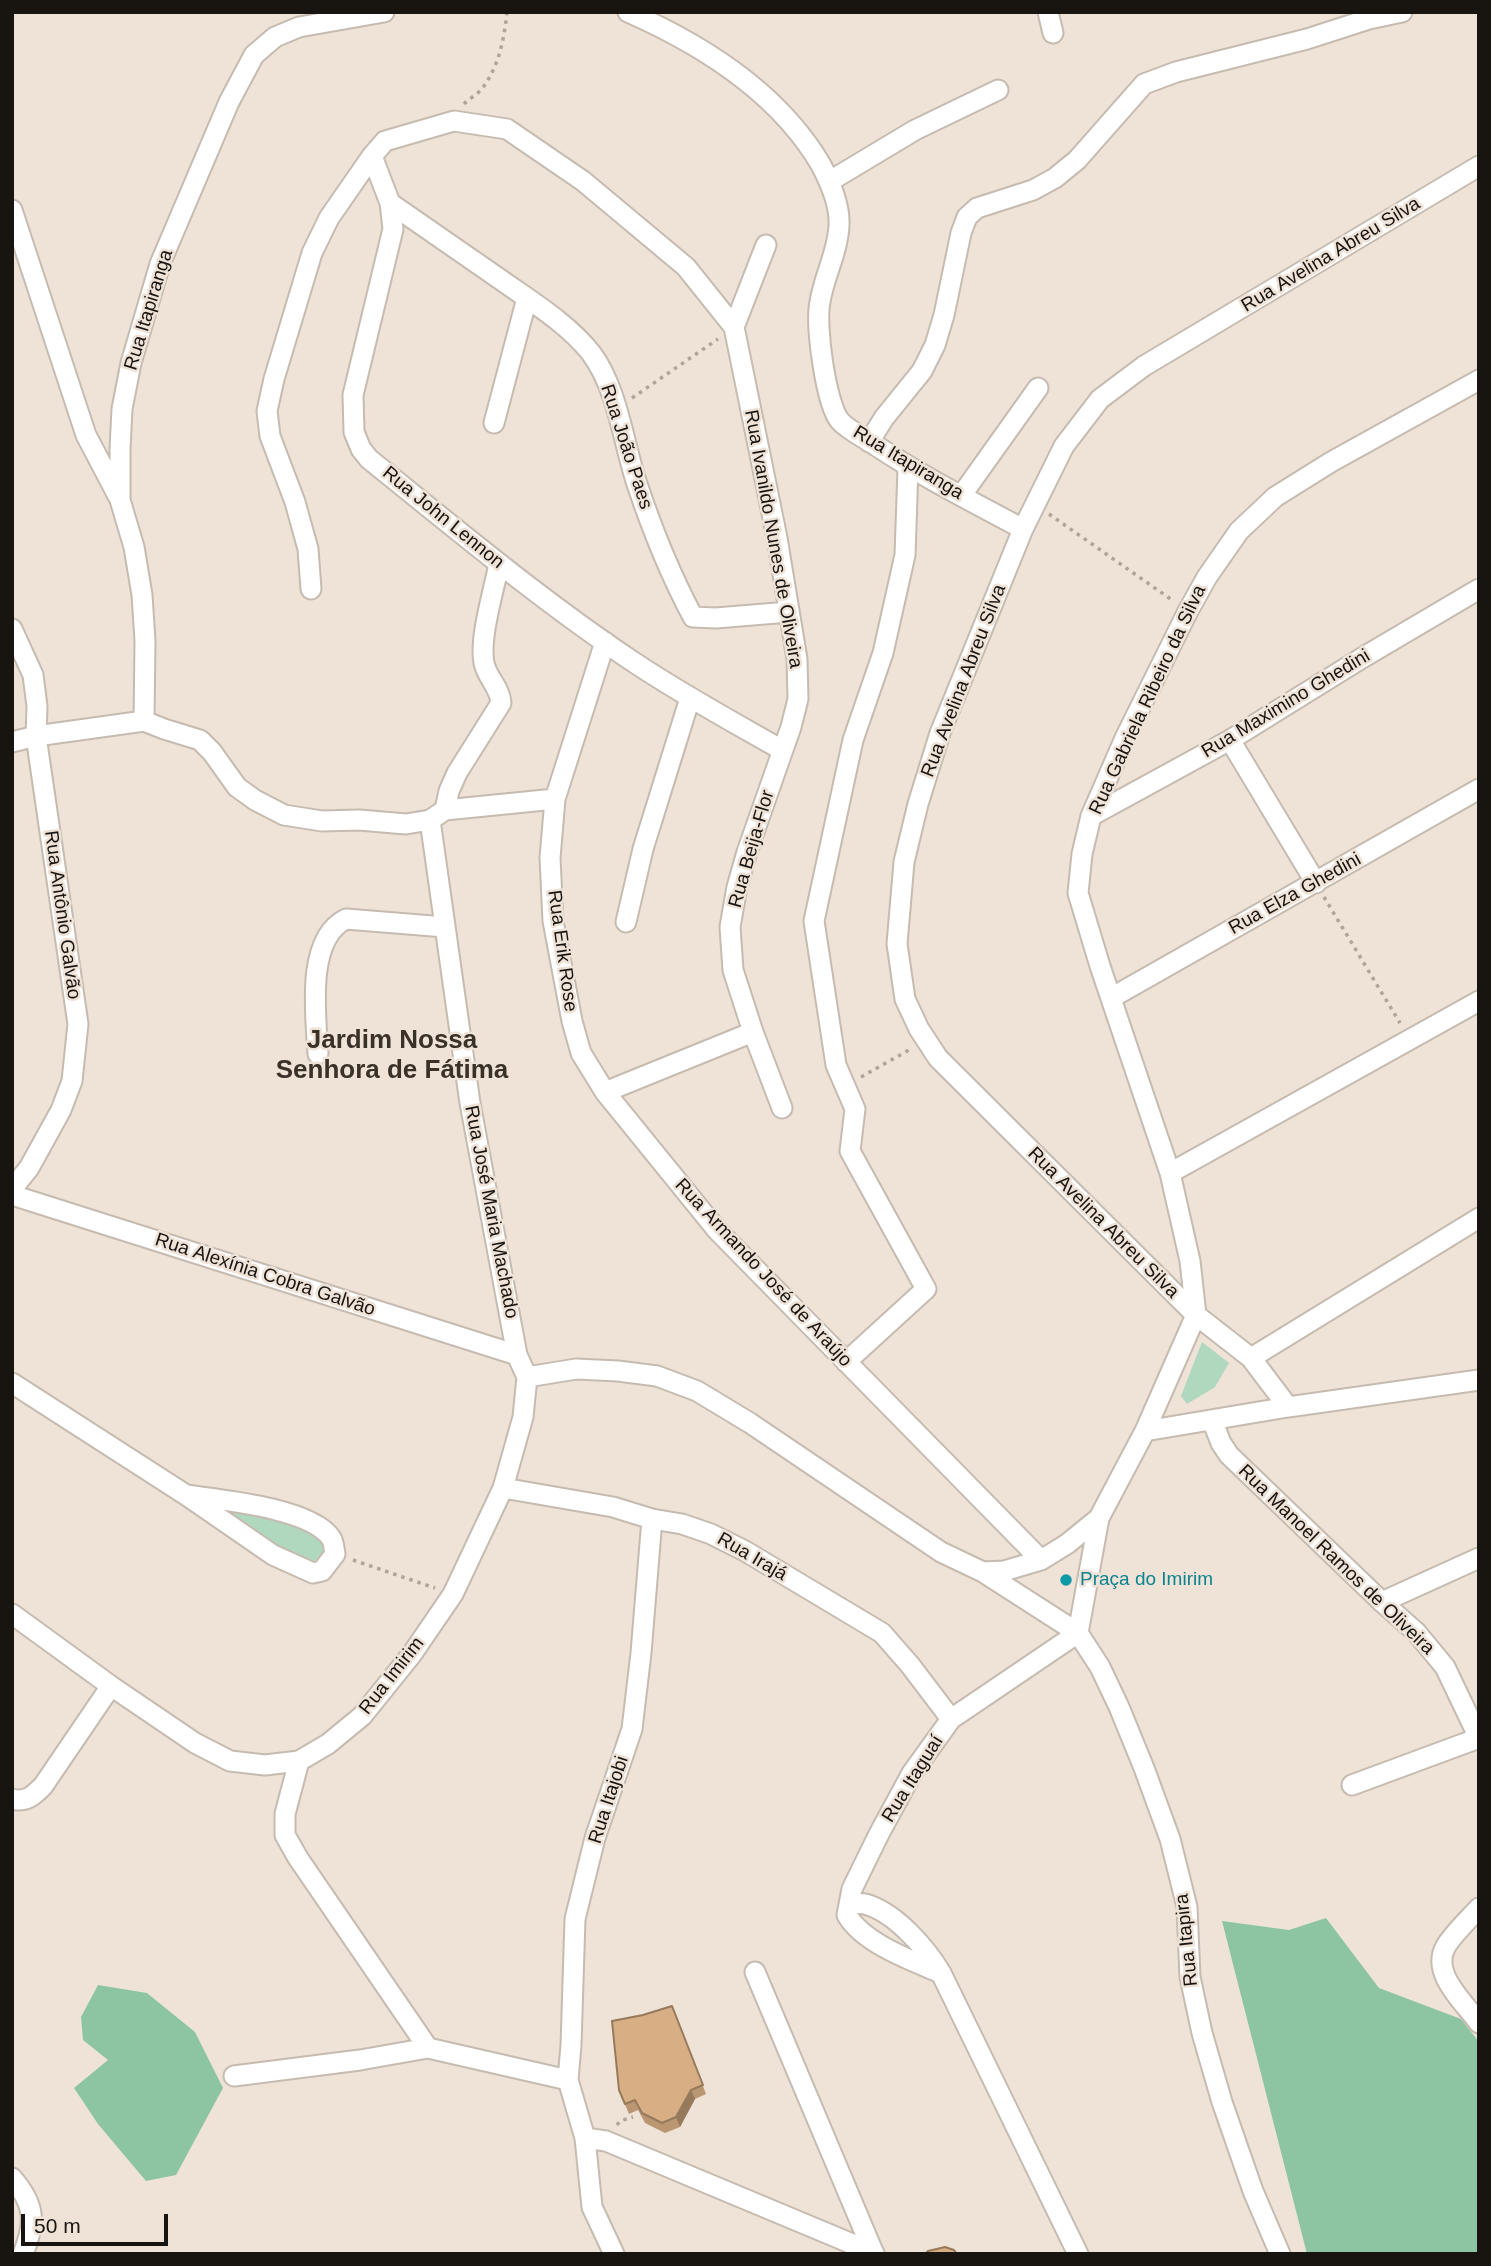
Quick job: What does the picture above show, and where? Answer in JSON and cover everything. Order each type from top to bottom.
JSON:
[{"type":"street","name":"Rua Itapiranga","points":[[144,720],[145,641],[142,595],[134,547],[120,500],[120,449],[122,409],[131,363],[160,264],[240,78],[254,55],[275,37],[299,27],[384,12]]},
{"type":"street","name":"Rua Itapiranga","points":[[628,12],[673,33],[727,66],[761,93],[786,116],[830,181],[839,224],[835,249],[819,303],[818,328],[828,390],[839,421],[908,468],[1023,528]]},
{"type":"street","points":[[1048,12],[1053,33]]},
{"type":"street","points":[[870,442],[884,418],[922,371],[934,345],[944,315],[961,233],[967,217],[977,208],[1033,190],[1055,178],[1077,160],[1144,84],[1176,72],[1402,12]]},
{"type":"street","points":[[830,181],[915,130],[999,90]]},
{"type":"street","points":[[311,589],[308,549],[295,502],[270,436],[267,411],[274,379],[313,253],[329,218],[385,141],[454,121],[507,129],[583,181],[685,267],[734,327]]},
{"type":"street","name":"Rua John Lennon","points":[[372,156],[390,203],[393,229],[353,395],[354,432],[361,449],[499,564],[605,642],[690,698],[782,750]]},
{"type":"street","name":"Rua Avelina Abreu Silva","points":[[1288,1407],[1251,1358],[1196,1315],[938,1058],[905,999],[897,944],[904,862],[918,804],[940,733],[1023,528],[1064,446],[1100,399],[1144,366],[1479,166]]},
{"type":"street","name":"Rua João Paes","points":[[390,203],[527,298],[574,335],[592,355],[606,381],[636,482],[657,540],[693,617],[716,618],[789,612]]},
{"type":"street","points":[[12,210],[86,435],[120,500]]},
{"type":"street","points":[[734,327],[766,245]]},
{"type":"street","points":[[494,423],[527,298]]},
{"type":"street","name":"Rua Ivanildo Nunes de Oliveira","points":[[734,327],[777,538],[797,659],[798,699],[782,750]]},
{"type":"street","name":"Rua Gabriela Ribeiro da Silva","points":[[1196,1315],[1190,1261],[1170,1173],[1078,893],[1082,854],[1091,816],[1125,738],[1188,611],[1206,577],[1239,531],[1275,497],[1331,462],[1479,380]]},
{"type":"street","points":[[961,496],[1038,388]]},
{"type":"street","points":[[846,1363],[926,1289],[850,1151],[855,1110],[836,1065],[814,921],[853,740],[883,653],[905,555],[908,468]]},
{"type":"street","points":[[438,815],[457,773],[501,704],[500,695],[484,664],[484,642],[499,564]]},
{"type":"street","name":"Rua Maximino Ghedini","points":[[1091,816],[1230,740],[1479,589]]},
{"type":"street","name":"Rua Antônio Galvão","points":[[12,629],[33,675],[37,706],[36,736],[78,1024],[72,1082],[61,1110],[29,1168],[12,1189]]},
{"type":"street","name":"Rua Erik Rose","points":[[605,642],[555,799],[550,858],[553,921],[572,1021],[581,1053],[605,1092]]},
{"type":"street","points":[[625,922],[643,849],[690,698]]},
{"type":"street","points":[[12,742],[144,720],[200,740],[237,787],[255,800],[284,815],[322,821],[359,820],[406,824],[438,815],[555,799]]},
{"type":"street","points":[[1230,740],[1316,883]]},
{"type":"street","name":"Rua Beija-Flor","points":[[782,750],[747,852],[730,927],[733,970],[782,1108]]},
{"type":"street","name":"Rua Elza Ghedini","points":[[1111,998],[1479,789]]},
{"type":"street","name":"Rua José Maria Machado","points":[[438,815],[445,927],[470,1103],[517,1355]]},
{"type":"street","points":[[318,1054],[314,984],[325,942],[337,923],[346,919],[445,927]]},
{"type":"street","points":[[1170,1173],[1479,1001]]},
{"type":"street","points":[[605,1092],[753,1032]]},
{"type":"street","name":"Rua Armando José de Araújo","points":[[605,1092],[717,1230],[1041,1560]]},
{"type":"street","name":"Rua Alexínia Cobra Galvão","points":[[12,1195],[517,1355]]},
{"type":"street","points":[[1251,1358],[1479,1218]]},
{"type":"street","points":[[1078,1633],[1099,1518],[1145,1431],[1196,1315]]},
{"type":"street","points":[[517,1355],[527,1377],[576,1368],[618,1371],[657,1376],[697,1391],[750,1423],[941,1552],[983,1572],[1013,1569],[1041,1560],[1067,1544],[1099,1518]]},
{"type":"street","name":"Rua Imirim","points":[[12,1614],[195,1743],[230,1761],[265,1765],[299,1761],[328,1744],[362,1716],[412,1654],[453,1594],[503,1488],[523,1417],[527,1377]]},
{"type":"street","points":[[1145,1431],[1288,1407],[1479,1380]]},
{"type":"street","points":[[12,1383],[186,1495],[273,1555],[313,1573],[322,1571],[335,1554],[332,1540],[323,1530],[306,1520],[284,1512],[186,1495]]},
{"type":"street","name":"Rua Manoel Ramos de Oliveira","points":[[1212,1420],[1229,1455],[1416,1632],[1445,1667],[1479,1738]]},
{"type":"street","name":"Rua Irajá","points":[[503,1488],[613,1507],[682,1524],[711,1534],[745,1551],[881,1633],[910,1665],[951,1719]]},
{"type":"street","name":"Rua Itajobi","points":[[568,2080],[575,1919],[595,1838],[632,1730],[652,1518]]},
{"type":"street","points":[[1382,1602],[1479,1558]]},
{"type":"street","name":"Rua Itapira","points":[[983,1572],[1078,1633],[1100,1667],[1119,1707],[1170,1839],[1187,1907],[1190,1977],[1202,2034],[1222,2102],[1253,2191],[1280,2254]]},
{"type":"street","name":"Rua Itaguaí","points":[[849,1904],[852,1889],[863,1866],[912,1773],[951,1719],[1078,1633]]},
{"type":"street","points":[[12,1799],[18,1801],[30,1798],[43,1786],[111,1686]]},
{"type":"street","points":[[1352,1785],[1479,1738]]},
{"type":"street","points":[[299,1761],[285,1814],[285,1835],[428,2048]]},
{"type":"street","points":[[941,1973],[898,1953],[852,1925],[847,1915],[849,1904],[864,1903],[881,1912],[900,1925],[930,1955],[941,1973],[1078,2254]]},
{"type":"street","points":[[1479,1908],[1446,1947],[1440,1961],[1444,1975],[1479,2023]]},
{"type":"street","points":[[755,1972],[874,2254]]},
{"type":"street","points":[[234,2076],[360,2060],[428,2048],[568,2080],[585,2138],[592,2207],[614,2254]]},
{"type":"street","points":[[585,2138],[606,2141],[874,2254]]},
{"type":"street","points":[[12,2178],[28,2200],[33,2216],[23,2254]]},
{"type":"path","points":[[454,121],[465,102],[480,91],[494,68],[503,46],[507,12]]},
{"type":"path","points":[[615,410],[734,327]]},
{"type":"path","points":[[1036,505],[1188,611]]},
{"type":"path","points":[[1316,883],[1410,1040]]},
{"type":"path","points":[[845,1086],[926,1040]]},
{"type":"path","points":[[335,1554],[453,1594]]},
{"type":"path","points":[[620,2121],[633,2117]]},
{"type":"green space","points":[[1202,1342],[1229,1363],[1215,1387],[1187,1404],[1181,1396]]},
{"type":"green space","points":[[218,1509],[272,1516],[321,1536],[327,1549],[323,1557],[314,1561],[294,1555]]},
{"type":"green space","points":[[1326,1918],[1379,1988],[1461,2019],[1479,2042],[1479,2254],[1307,2254],[1222,1921],[1289,1930]]},
{"type":"green space","points":[[98,1985],[147,1993],[195,2032],[223,2088],[176,2175],[146,2181],[98,2124],[74,2088],[108,2060],[83,2040],[81,2017]]},
{"type":"building","points":[[672,2006],[703,2085],[691,2090],[676,2117],[662,2123],[642,2113],[635,2100],[625,2104],[619,2090],[612,2021]]},
{"type":"building","points":[[945,2247],[957,2254],[925,2254],[928,2251]]},
{"type":"place","name":"Praça do Imirim","points":[[1066,1580]]},
{"type":"district","name":"Jardim Nossa Senhora de Fátima","points":[[392,1056]]}]
